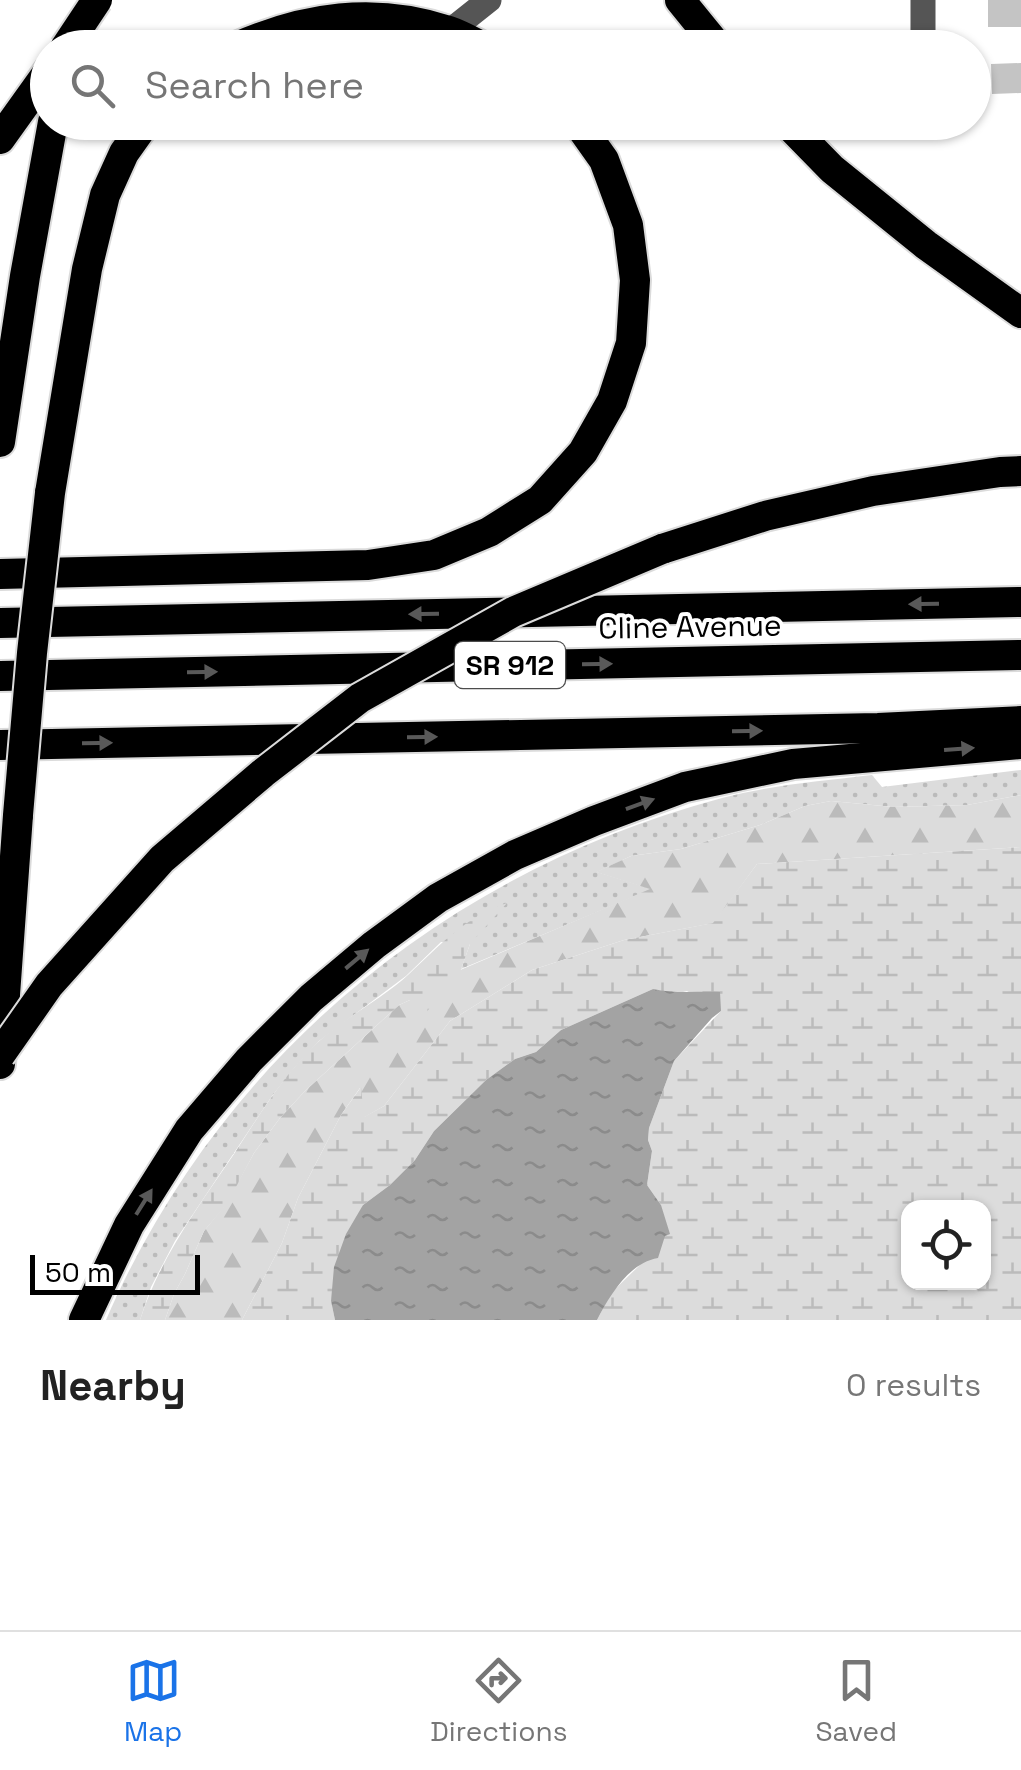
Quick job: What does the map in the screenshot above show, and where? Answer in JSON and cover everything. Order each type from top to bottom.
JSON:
[{"type":"highway","points":[[70,30],[76,0]]},
{"type":"highway","points":[[78,30],[97,0]]},
{"type":"highway","points":[[680,0],[704,30]]},
{"type":"highway","points":[[279,30],[331,18],[383,17],[445,30]]},
{"type":"highway","points":[[0,139],[30,97]]},
{"type":"highway","points":[[0,442],[50,140]]},
{"type":"highway","points":[[0,1067],[32,653],[50,493],[87,269],[104,194],[133,140]]},
{"type":"highway","points":[[0,574],[368,565],[434,554],[490,532],[540,500],[583,452],[612,401],[630,342],[635,280],[628,225],[604,160],[590,140]]},
{"type":"highway","points":[[804,140],[832,169],[899,224],[1021,312]]},
{"type":"highway","points":[[0,1055],[49,986],[162,859],[263,773],[360,698],[513,612],[662,548],[765,516],[873,491],[1021,471]]},
{"type":"highway","name":"Cline Avenue","points":[[0,623],[1021,602]]},
{"type":"highway","name":"Cline Avenue","points":[[0,676],[1021,655]]},
{"type":"highway","points":[[0,745],[858,729],[1021,721]]},
{"type":"highway","points":[[84,1320],[130,1225],[189,1130],[310,998],[438,898],[515,854],[686,787],[793,764],[1021,744]]},
{"type":"street","points":[[451,30],[489,0]]},
{"type":"street","points":[[922,0],[923,30]]},
{"type":"green space","points":[[1021,770],[1021,795],[967,805],[893,807],[831,801],[805,806],[760,825],[681,849],[631,856],[597,872],[652,889],[461,969],[470,944],[441,942],[406,976],[319,1041],[295,1067],[175,1241],[151,1287],[140,1320],[106,1320],[154,1225],[212,1138],[278,1059],[353,988],[436,926],[525,874],[621,831],[722,798],[872,775],[882,787]]},
{"type":"green space","points":[[1021,795],[1021,847],[757,864],[714,923],[624,940],[532,970],[450,1021],[384,1106],[363,1118],[360,1088],[341,1115],[298,1198],[282,1243],[242,1320],[165,1320],[204,1231],[226,1204],[254,1153],[305,1091],[399,1005],[432,982],[650,889],[596,872],[631,856],[681,849],[760,825],[805,806],[831,801],[893,807],[967,805]]},
{"type":"green space","points":[[1021,847],[1021,1320],[597,1320],[611,1293],[645,1260],[661,1205],[647,1185],[652,1151],[649,1128],[674,1061],[721,1011],[687,991],[675,994],[653,989],[561,1030],[536,1052],[515,1059],[486,1080],[434,1131],[415,1160],[363,1205],[331,1301],[335,1320],[242,1320],[282,1243],[298,1198],[341,1115],[361,1087],[364,1117],[384,1106],[450,1021],[532,970],[624,940],[713,923],[757,864]]},
{"type":"green space","points":[[507,903],[470,944],[459,975],[442,990],[422,1019],[410,1000],[399,1005],[280,1118],[254,1153],[227,1204],[204,1231],[165,1320],[140,1320],[158,1275],[181,1234],[293,1068],[328,1034],[398,983],[454,933]]},
{"type":"water","points":[[653,989],[720,992],[721,1011],[674,1061],[649,1128],[652,1151],[647,1185],[661,1205],[670,1234],[665,1236],[658,1258],[629,1273],[597,1320],[335,1320],[331,1301],[334,1267],[346,1234],[363,1205],[415,1160],[434,1131],[486,1080],[515,1059],[536,1052],[561,1030]]},
{"type":"building","points":[[988,0],[1021,0],[1021,27],[988,27]]},
{"type":"building","points":[[1021,63],[1021,93],[992,94],[991,64]]}]
